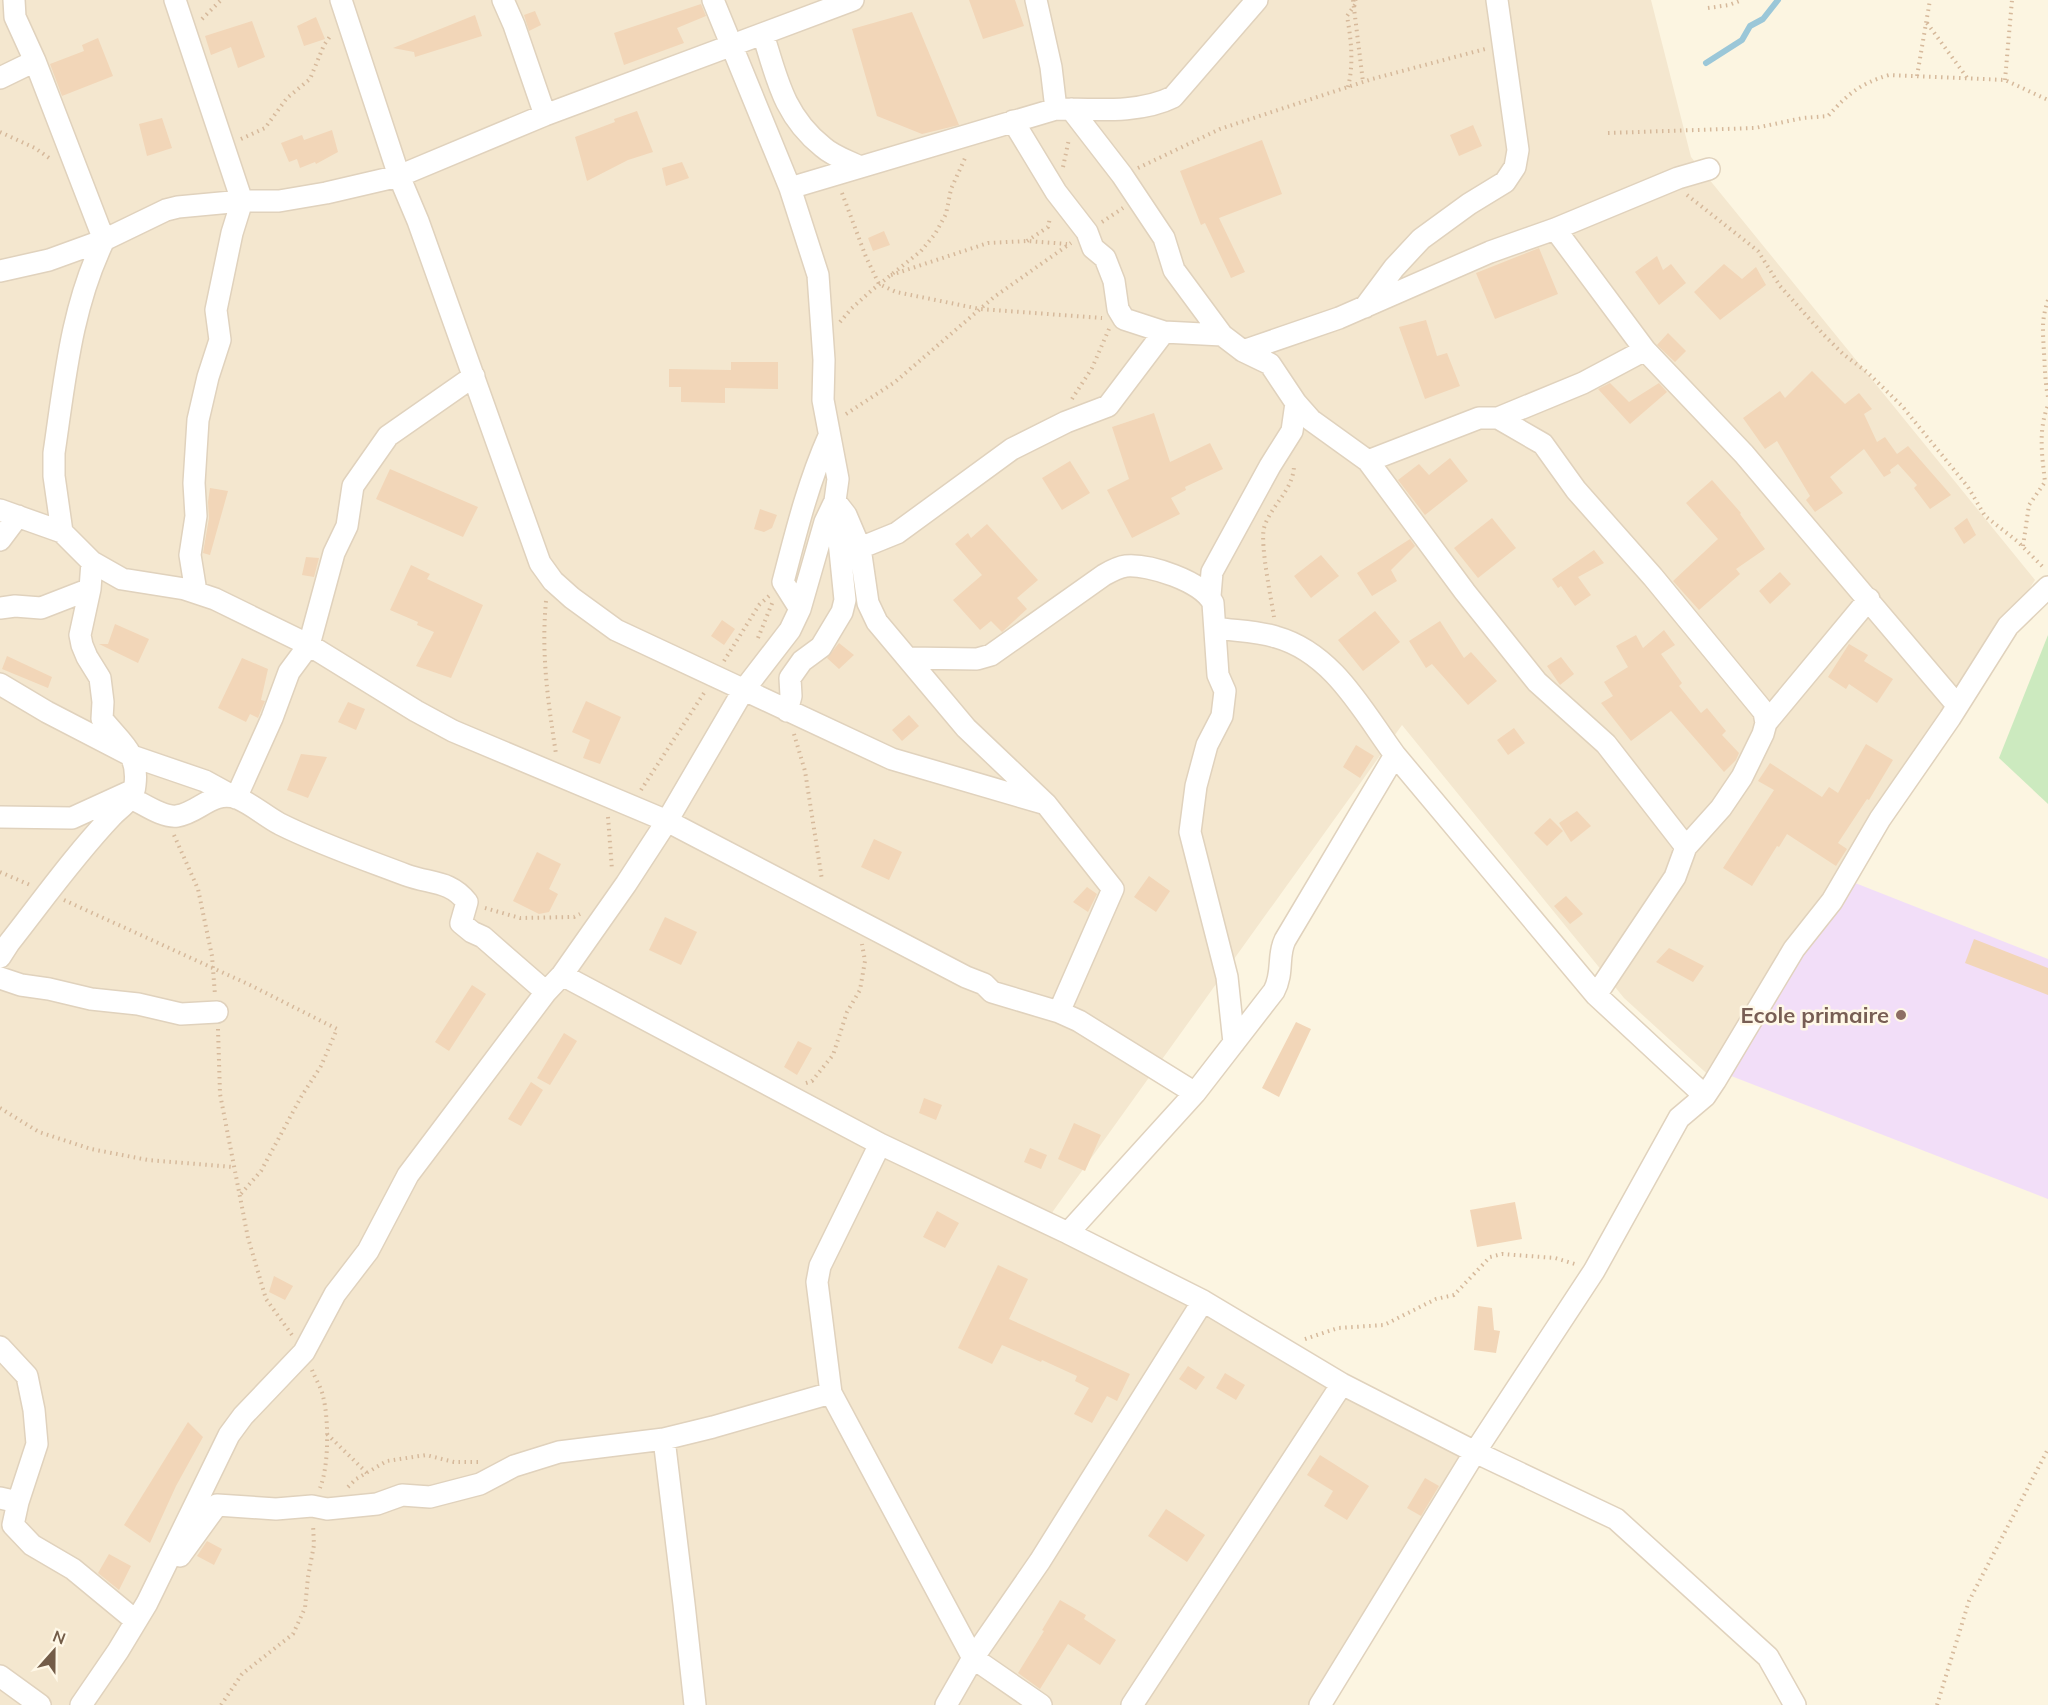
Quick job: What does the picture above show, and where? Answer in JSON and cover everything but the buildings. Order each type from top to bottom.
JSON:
[{"type":"street","points":[[14,0],[15,17],[35,61],[104,240],[91,268],[77,310],[54,453],[54,476],[62,532]]},
{"type":"street","points":[[175,0],[242,201],[216,310],[220,340],[198,420],[194,483],[196,516],[190,555],[196,592]]},
{"type":"street","points":[[503,0],[545,115]]},
{"type":"street","points":[[713,0],[790,188],[818,275],[823,343],[823,400],[838,479],[835,501],[845,600],[842,612],[821,647],[802,661],[790,678],[791,696],[787,711]]},
{"type":"street","points":[[0,271],[49,260],[104,240],[166,210],[242,201],[279,201],[300,198],[399,176],[545,115],[852,0]]},
{"type":"street","points":[[1036,0],[1064,109],[1122,175],[1164,238],[1174,270],[1222,335],[1243,351],[1270,364],[1296,403],[1311,420],[1368,461],[1465,592],[1537,682],[1606,744],[1686,848]]},
{"type":"street","points":[[790,188],[1012,121],[1064,109],[1098,110],[1161,103],[1173,97],[1257,0]]},
{"type":"street","points":[[1365,307],[1394,268],[1421,239],[1469,204],[1505,182],[1515,167],[1518,150],[1497,0]]},
{"type":"street","points":[[344,8],[399,176],[418,221],[540,563],[549,576],[572,598],[616,630],[743,691],[892,759],[1046,804]]},
{"type":"street","points":[[763,34],[778,83],[791,114],[824,148],[860,167]]},
{"type":"street","points":[[0,78],[35,61]]},
{"type":"street","points":[[759,112],[786,101]]},
{"type":"street","points":[[1012,121],[1056,192],[1105,258],[1114,281],[1118,309],[1124,319],[1164,332],[1222,335]]},
{"type":"street","points":[[1243,351],[1339,318],[1490,252],[1555,229],[1678,178],[1708,169]]},
{"type":"street","points":[[1555,229],[1645,350],[1744,454],[1957,705]]},
{"type":"street","points":[[860,548],[897,533],[1012,449],[1065,422],[1108,406],[1164,332]]},
{"type":"street","points":[[1368,461],[1479,418],[1498,418],[1583,384],[1645,350]]},
{"type":"street","points":[[236,798],[272,718],[289,672],[309,645],[334,554],[347,526],[353,486],[388,436],[474,376]]},
{"type":"street","points":[[1234,1043],[1227,977],[1190,832],[1196,786],[1207,745],[1222,716],[1225,691],[1218,675],[1216,628],[1210,596],[1212,573],[1270,466],[1292,431],[1296,403]]},
{"type":"street","points":[[1498,418],[1543,444],[1576,490],[1653,578],[1764,712],[1766,723]]},
{"type":"street","points":[[800,609],[783,582],[802,509],[828,431]]},
{"type":"street","points":[[835,501],[846,514],[860,548],[868,603],[877,622],[966,728],[1046,804],[1113,889],[1059,1012]]},
{"type":"street","points":[[81,1705],[118,1651],[141,1612],[229,1435],[243,1416],[304,1352],[335,1294],[368,1251],[408,1175],[546,992],[562,975],[667,821],[743,691],[790,630],[800,609],[825,522],[835,501]]},
{"type":"street","points":[[0,540],[9,513],[62,532],[92,562],[122,579],[196,592],[309,645],[416,711],[453,731],[667,821],[966,977],[984,984],[992,992],[1059,1012],[1079,1021],[1195,1093]]},
{"type":"street","points":[[0,957],[94,835],[133,794],[132,756],[102,719],[103,702],[100,678],[82,645],[80,635],[90,589],[92,562]]},
{"type":"street","points":[[908,658],[977,659],[992,655],[1104,575],[1126,566],[1168,574],[1198,587],[1210,596]]},
{"type":"street","points":[[1320,1705],[1475,1452],[1594,1271],[1679,1118],[1705,1096],[1794,949],[1832,901],[1880,819],[2008,626],[2048,586]]},
{"type":"street","points":[[0,608],[15,606],[41,608],[90,589]]},
{"type":"street","points":[[1596,995],[1675,877],[1686,848],[1721,808],[1742,777],[1766,723],[1869,600]]},
{"type":"street","points":[[1216,628],[1276,637],[1314,655],[1330,668],[1395,755],[1596,995],[1705,1096]]},
{"type":"street","points":[[0,684],[47,712],[132,756],[205,781],[281,824],[411,877],[452,886],[467,902],[461,923],[483,937],[546,992]]},
{"type":"street","points":[[1068,1233],[1195,1093],[1274,991],[1280,974],[1281,951],[1285,940],[1395,755]]},
{"type":"street","points":[[133,794],[166,815],[177,816],[219,797],[236,798]]},
{"type":"street","points":[[0,817],[72,818],[133,794]]},
{"type":"street","points":[[562,975],[880,1144],[1068,1233],[1203,1301],[1286,1348],[1342,1384],[1475,1452],[1616,1519],[1768,1657],[1795,1705]]},
{"type":"street","points":[[0,978],[21,986],[49,989],[91,999],[138,1004],[181,1014],[217,1012]]},
{"type":"street","points":[[880,1144],[820,1266],[816,1282],[831,1393],[973,1658],[1041,1705]]},
{"type":"street","points":[[946,1705],[973,1658],[1040,1561],[1203,1301]]},
{"type":"street","points":[[0,1347],[27,1376],[34,1410],[37,1444],[9,1500],[13,1524],[32,1545],[141,1612]]},
{"type":"street","points":[[1132,1705],[1342,1384]]},
{"type":"street","points":[[141,1612],[217,1505],[276,1509],[320,1508],[377,1504],[402,1495],[430,1497],[480,1484],[514,1466],[559,1452],[664,1439],[831,1393]]},
{"type":"street","points":[[664,1439],[695,1705]]},
{"type":"street","points":[[0,1677],[40,1705]]},
{"type":"path","points":[[1354,0],[1363,82]]},
{"type":"path","points":[[1348,87],[1352,61],[1347,16],[1357,2],[1354,0]]},
{"type":"path","points":[[1708,8],[1729,5],[1742,0]]},
{"type":"path","points":[[1917,76],[1930,0]]},
{"type":"path","points":[[2005,80],[2013,0]]},
{"type":"path","points":[[224,147],[265,128],[287,98],[310,79],[324,45],[344,8]]},
{"type":"path","points":[[1926,23],[1968,79]]},
{"type":"path","points":[[1122,175],[1220,129],[1363,82],[1503,44]]},
{"type":"path","points":[[1608,133],[1755,128],[1803,118],[1828,116],[1849,93],[1889,75],[2005,80],[2048,100]]},
{"type":"path","points":[[823,343],[851,309],[887,276],[921,251],[935,234],[946,214],[951,189],[959,170],[979,131]]},
{"type":"path","points":[[0,132],[35,148],[56,163],[78,174]]},
{"type":"path","points":[[835,174],[866,257],[879,284],[896,292],[980,309],[1124,319]]},
{"type":"path","points":[[1678,178],[1678,189],[1758,251],[1780,286],[1823,334],[1874,379],[1915,421],[1968,487],[1985,516],[2023,546],[2048,575]]},
{"type":"path","points":[[887,276],[988,243],[1027,241],[1068,244],[1090,240],[1137,198]]},
{"type":"path","points":[[828,431],[895,382],[980,309],[1068,244],[1090,240]]},
{"type":"path","points":[[2048,300],[2041,330],[2048,397]]},
{"type":"path","points":[[1065,422],[1072,397],[1092,368],[1109,329],[1124,319]]},
{"type":"path","points":[[2023,546],[2029,506],[2046,482],[2040,446],[2043,419],[2048,405]]},
{"type":"path","points":[[1276,637],[1264,529],[1271,513],[1285,493],[1294,469],[1292,431]]},
{"type":"path","points":[[549,576],[543,629],[545,685],[559,776]]},
{"type":"path","points":[[601,794],[609,824],[615,898]]},
{"type":"path","points":[[166,815],[198,889],[213,969],[220,1051],[220,1094],[248,1238],[266,1299],[304,1352],[323,1395],[327,1433],[324,1478],[305,1608],[293,1634],[242,1674],[221,1705]]},
{"type":"path","points":[[0,872],[250,985],[337,1029],[321,1066],[301,1097],[261,1171],[239,1196]]},
{"type":"path","points":[[467,902],[520,918],[574,917],[584,912]]},
{"type":"path","points":[[0,1108],[39,1132],[91,1149],[148,1160],[233,1167]]},
{"type":"path","points":[[1286,1348],[1338,1328],[1384,1325],[1436,1299],[1454,1295],[1490,1257],[1502,1254],[1555,1258],[1594,1271]]},
{"type":"path","points":[[327,1433],[367,1473]]},
{"type":"path","points":[[1937,1705],[1969,1601],[2048,1449]]},
{"type":"path","points":[[320,1508],[356,1479],[387,1461],[426,1455],[453,1462],[481,1462]]},
{"type":"shaded area","points":[[0,0],[1651,0],[1691,157],[2035,580],[1715,1081],[1624,998],[1402,725],[1046,1221],[1473,1460],[1322,1705],[0,1705]]},
{"type":"shaded area","name":"Ecole primaire","points":[[1845,879],[2048,959],[2048,1199],[1721,1072]]},
{"type":"green space","points":[[2048,635],[2048,804],[1999,758]]},
{"type":"waterway","points":[[1706,63],[1742,40],[1750,26],[1763,19],[1778,0]]},
{"type":"place","name":"Ecole primaire","points":[[1901,1015]]}]
